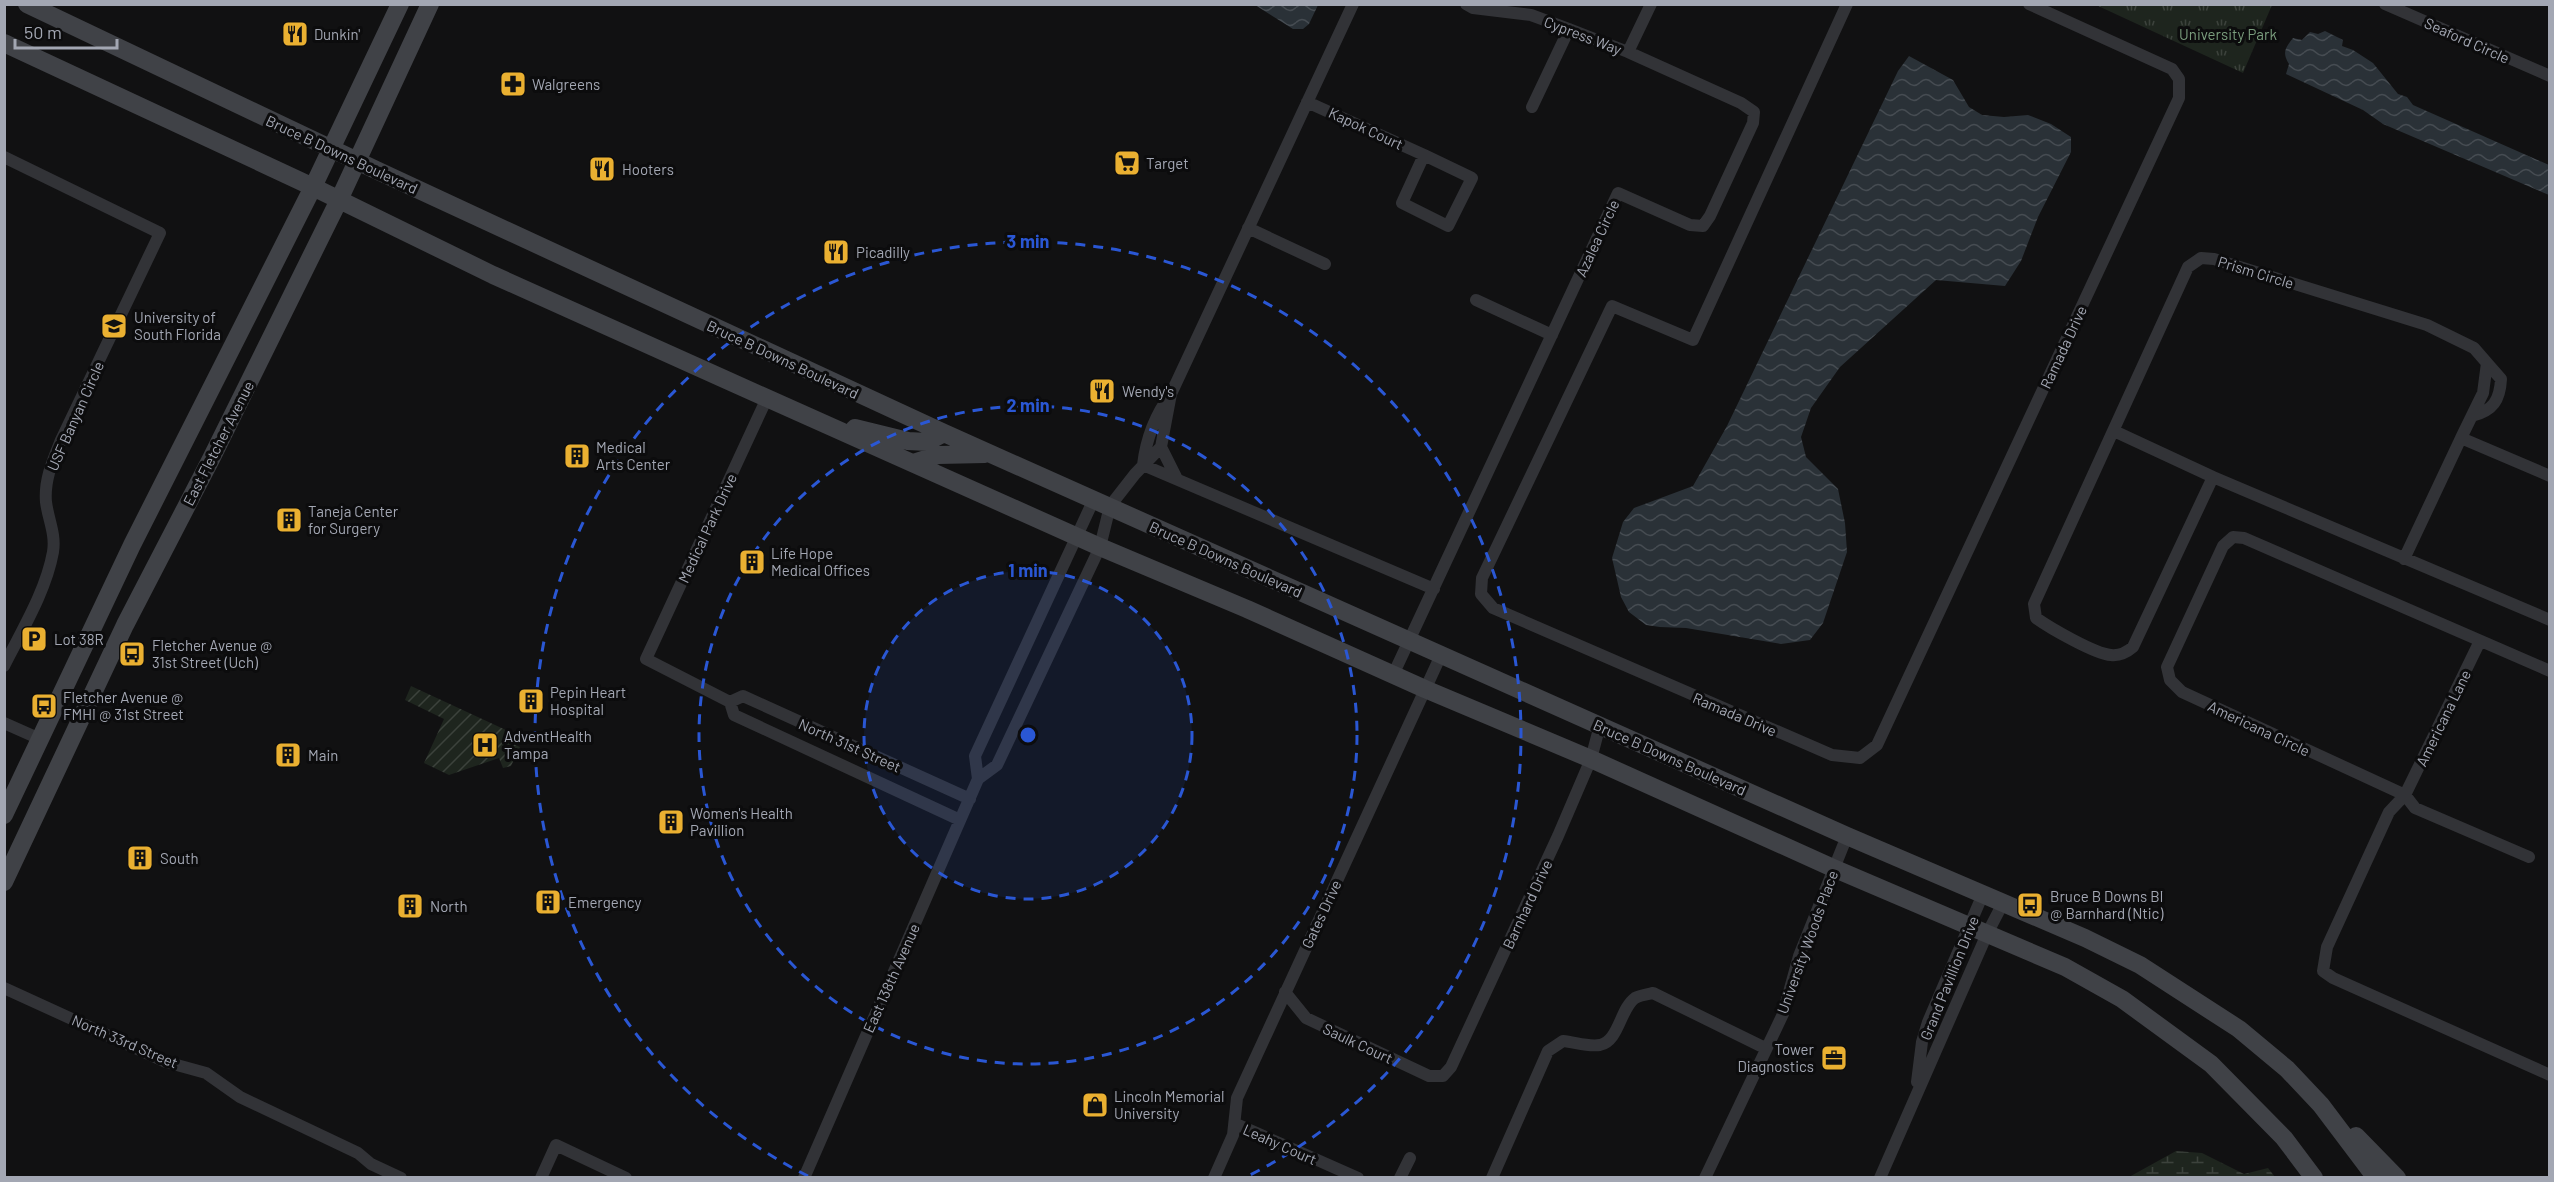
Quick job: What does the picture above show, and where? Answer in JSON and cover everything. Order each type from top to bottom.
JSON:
[{"type":"main road","name":"Bruce B Downs Boulevard","points":[[27,4],[358,162],[944,433],[2130,960],[2187,993],[2239,1029],[2286,1069],[2321,1105],[2376,1178]]},
{"type":"main road","name":"East Fletcher Avenue","points":[[4,815],[137,535],[332,149],[400,4]]},
{"type":"main road","name":"East Fletcher Avenue","points":[[4,882],[125,624],[211,459],[358,162],[430,4]]},
{"type":"main road","points":[[4,43],[313,187],[493,275],[767,398],[1393,675],[1591,759],[1833,868],[2065,967],[2122,999],[2211,1064],[2246,1096],[2284,1138],[2314,1178]]},
{"type":"main road","points":[[806,415],[908,441],[927,442],[944,433]]},
{"type":"main road","points":[[913,463],[938,455],[993,454]]},
{"type":"main road","points":[[2321,1105],[2372,1150],[2397,1178]]},
{"type":"street","points":[[1143,465],[1146,443],[1164,403],[1171,394],[1353,4]]},
{"type":"street","name":"Cypress Way","points":[[1466,4],[1531,15],[1628,52]]},
{"type":"street","points":[[1628,52],[1651,4]]},
{"type":"street","name":"Ramada Drive","points":[[1847,4],[1693,340],[1612,306],[1482,578],[1481,594],[1493,608],[1642,674],[1832,755],[1860,758],[1877,745],[2179,98],[2179,79],[2172,69],[2029,4]]},
{"type":"street","name":"Seaford Circle","points":[[2385,4],[2550,76]]},
{"type":"street","points":[[1532,107],[1569,28]]},
{"type":"street","name":"Azalea Circle","points":[[1393,675],[1618,193],[1690,225],[1702,226],[1710,216],[1753,123],[1754,112],[1741,103],[1628,52]]},
{"type":"street","name":"Kapok Court","points":[[1307,102],[1424,155],[1472,178],[1448,226],[1402,203],[1424,155]]},
{"type":"street","name":"USF Banyan Circle","points":[[4,157],[160,233],[65,432],[48,473],[46,502],[52,525],[53,551],[36,600],[4,666]]},
{"type":"street","points":[[1248,228],[1325,264]]},
{"type":"street","name":"Prism Circle","points":[[2213,477],[2133,647],[2123,655],[2109,655],[2049,628],[2037,618],[2034,604],[2188,267],[2201,258],[2214,259],[2427,325],[2475,348],[2501,380],[2500,394],[2492,408],[2472,416]]},
{"type":"street","points":[[1476,300],[1552,335]]},
{"type":"street","points":[[2404,559],[2483,393],[2487,363]]},
{"type":"street","points":[[1102,503],[1161,447],[1171,394]]},
{"type":"street","name":"Medical Park Drive","points":[[646,659],[767,398]]},
{"type":"street","points":[[2114,431],[2213,477],[2550,620]]},
{"type":"street","points":[[2461,438],[2550,476]]},
{"type":"street","points":[[1161,447],[1176,477]]},
{"type":"street","points":[[1143,465],[1161,475],[1176,477],[1434,589]]},
{"type":"street","name":"East 138th Avenue","points":[[804,1178],[970,799],[978,779],[975,756],[1076,536],[1102,503]]},
{"type":"street","name":"East 138th Avenue","points":[[978,779],[997,765],[1100,546],[1102,503]]},
{"type":"street","name":"Americana Circle","points":[[2529,857],[2415,807],[2405,795],[2182,692],[2170,680],[2167,668],[2223,546],[2234,537],[2244,538],[2550,671]]},
{"type":"street","name":"Americana Lane","points":[[2405,795],[2480,641]]},
{"type":"street","name":"Gates Drive","points":[[1214,1178],[1236,1124],[1234,1111],[1237,1098],[1441,655]]},
{"type":"street","name":"North 31st Street","points":[[646,659],[730,702],[734,715],[960,820]]},
{"type":"street","name":"North 31st Street","points":[[730,702],[743,696],[970,799]]},
{"type":"street","points":[[4,723],[40,739]]},
{"type":"street","name":"Barnhard Drive","points":[[1443,1076],[1456,1057],[1558,836],[1591,759],[1599,725]]},
{"type":"street","points":[[2405,795],[2389,812],[2327,946],[2323,971],[2333,978],[2550,1075]]},
{"type":"street","name":"University Woods Place","points":[[1704,1178],[1783,1014],[1799,956],[1847,836]]},
{"type":"street","name":"Grand Pavillion Drive","points":[[1915,1098],[1922,1042],[1928,1022],[1983,894]]},
{"type":"street","name":"Grand Pavillion Drive","points":[[1880,1178],[1987,934],[2003,903]]},
{"type":"street","name":"North 33rd Street","points":[[4,988],[166,1062],[206,1073],[240,1097],[358,1154],[370,1164],[401,1178]]},
{"type":"street","name":"Saulk Court","points":[[1285,992],[1306,1018],[1429,1076],[1443,1076]]},
{"type":"street","points":[[1492,1178],[1548,1051],[1563,1041],[1590,1046],[1603,1045],[1613,1034],[1624,1011],[1636,997],[1653,993],[1765,1048]]},
{"type":"street","name":"Leahy Court","points":[[1236,1124],[1358,1178]]},
{"type":"street","points":[[541,1178],[556,1145],[626,1178]]},
{"type":"street","points":[[1400,1178],[1410,1158]]},
{"type":"green space","name":"University Park","points":[[2096,5],[2272,5],[2243,73]]},
{"type":"green space","points":[[411,686],[508,731],[505,740],[520,747],[511,766],[503,768],[499,758],[449,775],[424,763],[444,719],[405,700]]},
{"type":"green space","points":[[2176,1151],[2202,1153],[2244,1174],[2268,1168],[2275,1177],[2129,1177]]},
{"type":"water","points":[[1255,5],[1318,5],[1309,24],[1303,29],[1293,29]]},
{"type":"water","points":[[2325,31],[2343,40],[2342,46],[2373,63],[2398,94],[2407,97],[2413,105],[2549,165],[2549,195],[2383,124],[2363,110],[2286,74],[2289,64],[2285,51],[2293,38],[2302,40],[2310,32],[2318,34]]},
{"type":"water","points":[[1909,56],[1953,80],[1969,107],[1982,115],[2004,117],[2028,115],[2051,124],[2071,137],[2071,152],[2038,217],[2021,261],[2005,286],[1936,280],[1840,367],[1811,408],[1801,437],[1806,457],[1838,489],[1845,523],[1847,552],[1823,623],[1810,640],[1781,644],[1686,628],[1646,625],[1629,612],[1621,597],[1612,558],[1623,522],[1634,508],[1693,486],[1727,426],[1898,71]]},
{"type":"place","name":"Dunkin'","points":[[295,34]]},
{"type":"place","name":"Walgreens","points":[[513,84]]},
{"type":"place","name":"Target","points":[[1127,163]]},
{"type":"place","name":"Hooters","points":[[602,169]]},
{"type":"place","name":"Picadilly","points":[[836,252]]},
{"type":"place","name":"University of South Florida","points":[[114,326]]},
{"type":"place","name":"Wendy's","points":[[1102,391]]},
{"type":"place","name":"Medical Arts Center","points":[[577,456]]},
{"type":"place","name":"Taneja Center for Surgery","points":[[289,520]]},
{"type":"place","name":"Life Hope Medical Offices","points":[[752,562]]},
{"type":"place","name":"Lot 38R","points":[[34,639]]},
{"type":"place","name":"Fletcher Avenue @ 31st Street (Uch)","points":[[132,654]]},
{"type":"place","name":"Pepin Heart Hospital","points":[[531,701]]},
{"type":"place","name":"Fletcher Avenue @ FMHI @ 31st Street","points":[[44,706]]},
{"type":"place","name":"AdventHealth Tampa","points":[[485,745]]},
{"type":"place","name":"Main","points":[[288,755]]},
{"type":"place","name":"Women's Health Pavillion","points":[[671,822]]},
{"type":"place","name":"South","points":[[140,858]]},
{"type":"place","name":"Emergency","points":[[548,902]]},
{"type":"place","name":"Bruce B Downs Bl @ Barnhard (Ntic)","points":[[2030,905]]},
{"type":"place","name":"North","points":[[410,906]]},
{"type":"place","name":"Tower Diagnostics","points":[[1834,1058]]},
{"type":"place","name":"Lincoln Memorial University","points":[[1095,1105]]}]
